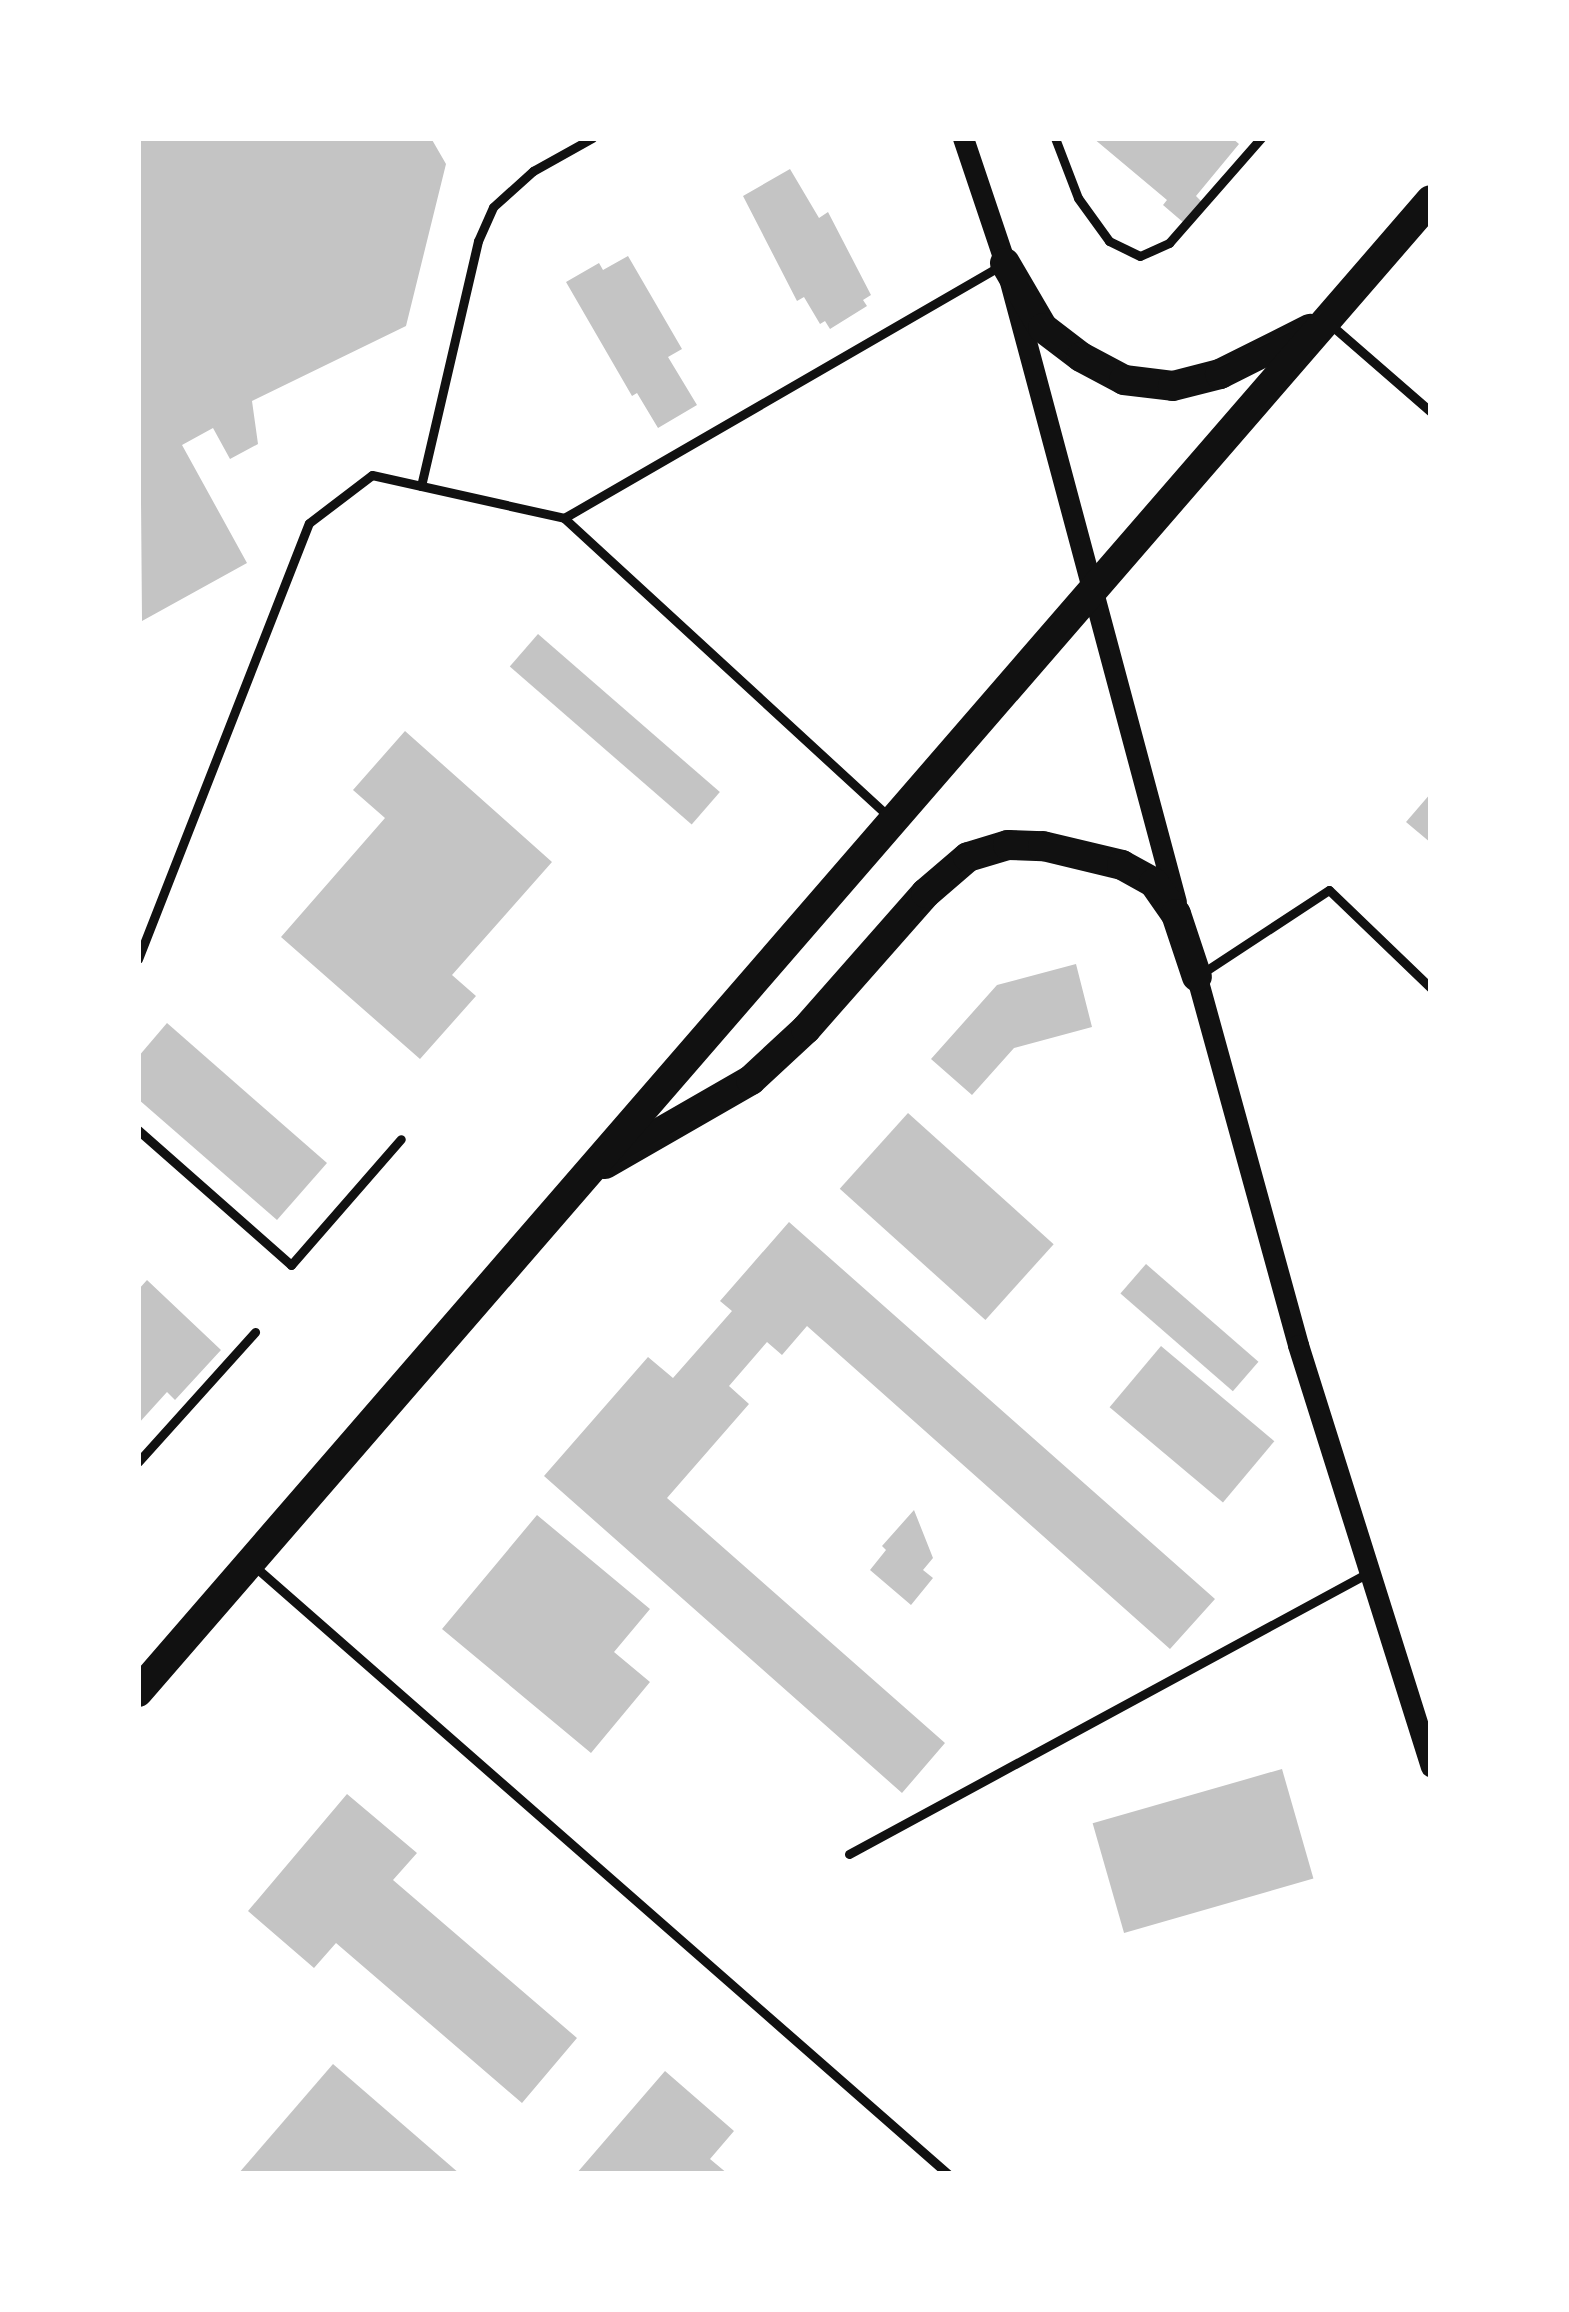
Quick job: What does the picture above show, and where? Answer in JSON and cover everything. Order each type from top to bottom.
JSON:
[{"type":"main road","points":[[138,1692],[1431,200]]},
{"type":"main road","points":[[1005,263],[1043,328],[1081,358],[1124,380],[1173,386],[1220,374],[1327,321]]},
{"type":"main road","points":[[584,1176],[751,1080],[806,1029],[926,893],[968,857],[1008,845],[1043,846],[1122,866],[1154,883],[1176,914],[1197,977]]},
{"type":"street","points":[[963,138],[1005,263],[1298,1346],[1431,1766]]},
{"type":"lane","points":[[421,486],[478,242],[493,207],[533,171],[592,138]]},
{"type":"lane","points":[[1054,138],[1078,198],[1108,241],[1140,256],[1169,243],[1261,138]]},
{"type":"lane","points":[[564,518],[1005,263]]},
{"type":"lane","points":[[1327,321],[1431,412]]},
{"type":"lane","points":[[138,959],[309,523],[372,475],[564,518],[891,819]]},
{"type":"lane","points":[[1197,977],[1329,890],[1431,988]]},
{"type":"lane","points":[[138,1130],[292,1265],[400,1139]]},
{"type":"lane","points":[[138,1462],[255,1332]]},
{"type":"lane","points":[[253,1564],[948,2174]]},
{"type":"lane","points":[[849,1854],[1370,1572]]},
{"type":"building","points":[[138,138],[431,138],[446,164],[406,326],[252,401],[258,444],[230,459],[213,428],[182,445],[247,563],[142,621]]},
{"type":"building","points":[[1093,138],[1232,138],[1239,144],[1196,196],[1202,202],[1184,223],[1163,205],[1167,200]]},
{"type":"building","points":[[790,169],[819,218],[828,212],[871,295],[863,300],[867,306],[830,329],[825,321],[820,324],[804,297],[797,301],[743,196]]},
{"type":"building","points":[[628,256],[682,349],[668,357],[697,405],[658,428],[637,393],[632,396],[566,282],[599,263],[603,270]]},
{"type":"building","points":[[538,634],[720,792],[692,825],[510,666]]},
{"type":"building","points":[[405,731],[552,862],[452,975],[476,996],[420,1059],[281,937],[385,818],[353,790]]},
{"type":"building","points":[[1431,793],[1431,843],[1406,822]]},
{"type":"building","points":[[1076,964],[1092,1027],[1014,1048],[972,1095],[931,1059],[997,985]]},
{"type":"building","points":[[167,1023],[327,1163],[277,1220],[138,1099],[138,1057]]},
{"type":"building","points":[[908,1113],[1054,1244],[985,1320],[840,1189]]},
{"type":"building","points":[[789,1222],[1215,1599],[1170,1649],[807,1326],[782,1355],[767,1342],[729,1386],[749,1404],[667,1498],[945,1743],[902,1793],[544,1476],[648,1357],[673,1378],[732,1311],[720,1301]]},
{"type":"building","points":[[1146,1264],[1258,1362],[1233,1391],[1120,1293]]},
{"type":"building","points":[[147,1280],[221,1350],[175,1400],[167,1392],[138,1424],[138,1290]]},
{"type":"building","points":[[1161,1346],[1274,1441],[1223,1502],[1110,1407]]},
{"type":"building","points":[[914,1510],[933,1558],[923,1570],[933,1578],[911,1605],[870,1570],[886,1550],[882,1546]]},
{"type":"building","points":[[537,1515],[650,1609],[614,1652],[650,1682],[591,1753],[442,1629]]},
{"type":"building","points":[[1282,1769],[1313,1879],[1124,1933],[1093,1823]]},
{"type":"building","points":[[347,1794],[417,1853],[393,1880],[577,2038],[522,2103],[336,1943],[314,1968],[248,1911]]},
{"type":"building","points":[[333,2064],[460,2174],[238,2174]]},
{"type":"building","points":[[665,2071],[734,2131],[710,2159],[728,2174],[576,2174]]}]
